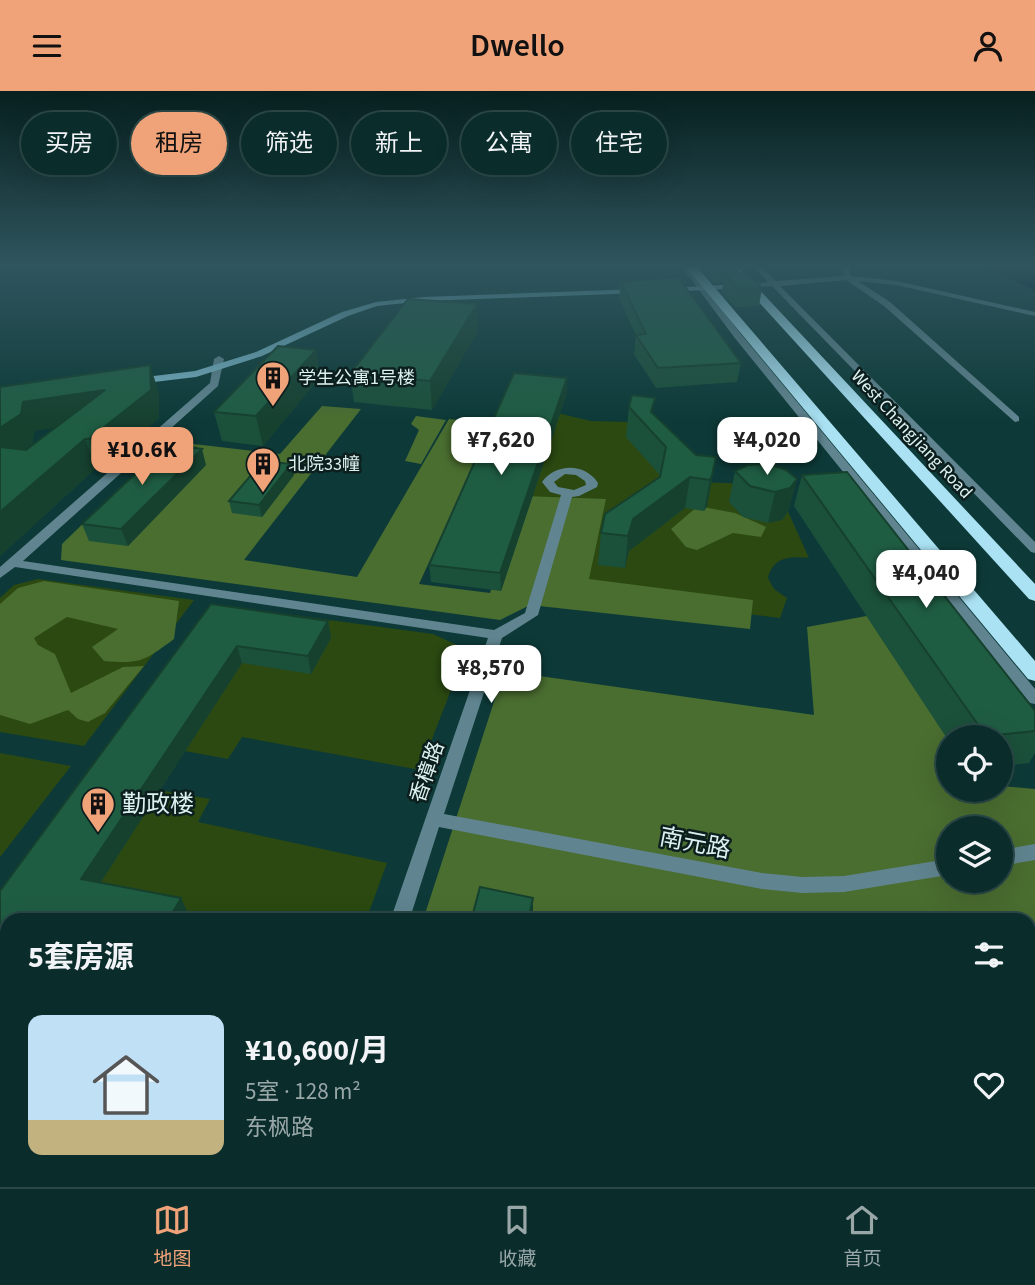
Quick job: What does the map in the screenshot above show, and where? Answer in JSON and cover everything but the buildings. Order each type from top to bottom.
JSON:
[{"type":"highway","points":[[731,318],[1035,674]]},
{"type":"highway","name":"West Changjiang Road","points":[[779,318],[1035,595]]},
{"type":"main road","points":[[122,376],[219,363],[259,354],[336,318]]},
{"type":"main road","points":[[131,382],[196,374],[219,363]]},
{"type":"street","points":[[729,318],[1035,699]]},
{"type":"street","points":[[807,318],[1035,549]]},
{"type":"street","points":[[903,318],[1015,419]]},
{"type":"street","points":[[0,574],[215,384],[219,363]]},
{"type":"street","points":[[13,563],[496,635],[531,615],[567,494]]},
{"type":"street","name":"香樟路","points":[[402,913],[496,635]]},
{"type":"street","name":"南元路","points":[[433,820],[762,881],[803,885],[844,884],[936,869]]},
{"type":"street","points":[[1013,856],[1035,852]]},
{"type":"green space","points":[[322,406],[361,409],[244,560],[357,577],[449,419],[493,424],[419,584],[490,593],[524,496],[606,499],[589,579],[753,600],[750,629],[530,605],[500,620],[61,560],[62,544],[168,441],[280,454]]},
{"type":"green space","points":[[549,411],[591,421],[629,422],[699,482],[776,485],[809,558],[783,559],[770,571],[768,578],[774,589],[787,598],[780,618],[489,583]]},
{"type":"green space","points":[[416,416],[446,420],[421,464],[405,461],[419,430],[411,424]]},
{"type":"green space","points":[[698,506],[735,513],[766,527],[761,537],[733,533],[697,550],[686,547],[671,529]]},
{"type":"green space","points":[[38,579],[194,600],[84,746],[0,732],[0,598],[14,585]]},
{"type":"green space","points":[[44,581],[179,601],[174,639],[156,652],[135,661],[104,661],[92,647],[118,629],[67,617],[34,638],[38,645],[55,654],[71,693],[123,667],[144,666],[105,713],[88,722],[78,719],[68,710],[30,724],[0,715],[0,604],[18,588]]},
{"type":"green space","points":[[219,605],[433,634],[457,645],[465,654],[420,770],[242,737],[228,759],[120,739]]},
{"type":"green space","points":[[872,615],[941,725],[936,725],[936,802],[1013,802],[1013,787],[1035,789],[1035,913],[425,913],[504,671],[814,715],[807,627]]},
{"type":"green space","points":[[0,753],[71,766],[0,857]]},
{"type":"green space","points":[[90,778],[210,799],[198,822],[387,863],[369,913],[0,913],[0,900]]},
{"type":"place","name":"学生公寓1号楼","points":[[273,408]]},
{"type":"place","name":"北院33幢","points":[[263,494]]},
{"type":"place","name":"勤政楼","points":[[98,834]]}]
